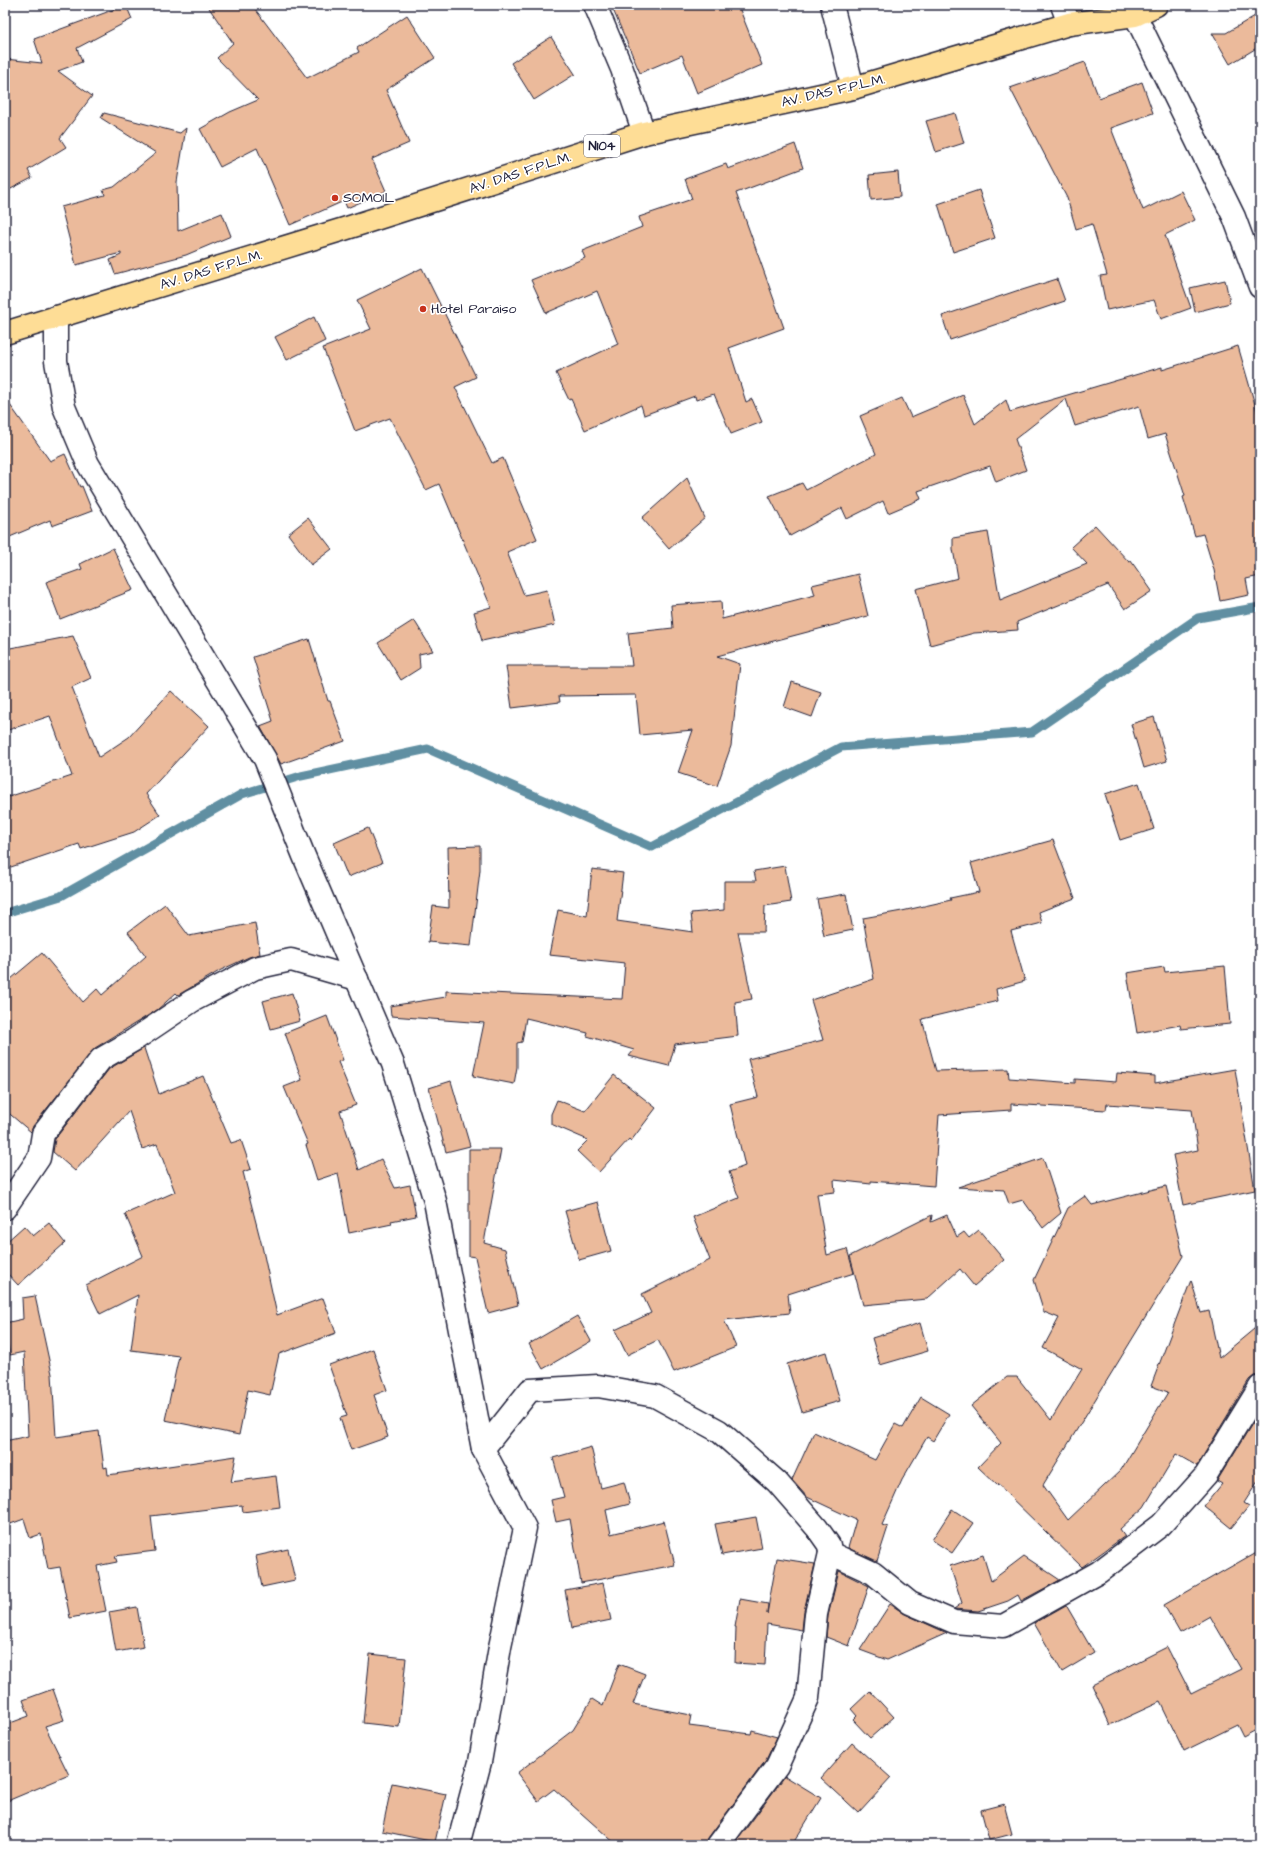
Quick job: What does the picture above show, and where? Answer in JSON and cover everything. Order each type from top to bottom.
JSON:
[{"type":"main road","name":"AV. DAS F.P.L.M.","points":[[5,333],[336,232],[644,133],[852,88],[1065,15],[1135,15],[1156,5]]},
{"type":"street","points":[[595,5],[622,68],[644,133]]},
{"type":"street","points":[[832,5],[852,88]]},
{"type":"street","points":[[1135,15],[1234,217],[1260,287]]},
{"type":"street","points":[[56,317],[56,361],[64,407],[88,464],[265,760],[304,856],[358,979],[393,1064],[435,1201],[483,1449],[524,1528],[500,1647],[480,1762],[458,1845]]},
{"type":"street","points":[[5,1208],[39,1158],[44,1134],[101,1059],[134,1040],[192,1001],[255,968],[291,960],[358,979]]},
{"type":"street","points":[[483,1449],[530,1390],[598,1386],[655,1396],[719,1431],[777,1482],[817,1528],[829,1545],[830,1552],[816,1614],[808,1698],[777,1766],[718,1845]]},
{"type":"street","points":[[830,1552],[873,1573],[910,1603],[954,1622],[1003,1626],[1099,1572],[1162,1525],[1206,1475],[1260,1387]]},
{"type":"building","points":[[126,5],[132,19],[77,48],[82,62],[58,71],[92,96],[60,138],[66,147],[28,170],[32,178],[5,192],[5,59],[42,63],[34,39]]},
{"type":"building","points":[[207,5],[252,5],[307,78],[359,52],[357,48],[407,15],[435,58],[386,90],[409,143],[372,159],[386,191],[347,208],[344,201],[290,225],[257,148],[220,167],[200,129],[230,112],[258,100],[217,58],[233,43]]},
{"type":"building","points":[[611,5],[738,5],[762,65],[697,93],[682,55],[640,73]]},
{"type":"building","points":[[1260,13],[1260,46],[1230,64],[1212,33],[1226,33]]},
{"type":"building","points":[[551,37],[575,74],[534,100],[511,63]]},
{"type":"building","points":[[1085,62],[1099,98],[1142,82],[1153,113],[1111,128],[1143,210],[1181,191],[1195,220],[1165,235],[1191,308],[1161,319],[1154,300],[1107,310],[1100,276],[1107,275],[1092,224],[1076,229],[1067,198],[1010,88]]},
{"type":"building","points":[[104,113],[180,133],[186,128],[177,182],[178,231],[222,213],[231,236],[186,255],[115,274],[110,260],[121,255],[121,253],[76,265],[61,207],[105,195],[103,190],[114,187],[156,153],[101,118]]},
{"type":"building","points":[[955,113],[964,143],[936,152],[926,121]]},
{"type":"building","points":[[795,144],[803,168],[736,193],[784,328],[729,348],[746,402],[752,399],[762,422],[731,434],[714,394],[696,400],[695,396],[644,415],[641,405],[585,430],[571,399],[569,400],[556,373],[618,344],[597,291],[546,313],[531,280],[585,258],[582,251],[642,227],[639,217],[692,199],[685,179],[726,164],[728,169]]},
{"type":"building","points":[[898,172],[900,197],[871,200],[869,175]]},
{"type":"building","points":[[979,190],[995,238],[953,252],[938,204]]},
{"type":"building","points":[[422,268],[476,377],[455,387],[492,463],[503,458],[537,539],[507,552],[524,595],[547,590],[555,625],[482,641],[474,612],[491,607],[439,484],[426,490],[390,418],[355,431],[323,348],[371,329],[357,300]]},
{"type":"building","points":[[1057,279],[1065,301],[950,340],[942,316]]},
{"type":"building","points":[[1225,280],[1230,303],[1195,312],[1190,288]]},
{"type":"building","points":[[314,317],[325,341],[287,360],[275,337]]},
{"type":"building","points":[[1238,346],[1260,422],[1260,576],[1246,579],[1249,595],[1220,601],[1214,570],[1203,534],[1195,536],[1183,497],[1185,496],[1165,434],[1148,439],[1139,406],[1075,426],[1066,399],[1015,439],[1026,470],[996,482],[990,466],[918,491],[921,499],[888,513],[883,501],[847,519],[842,508],[790,536],[769,496],[802,483],[806,490],[876,454],[860,416],[902,398],[911,417],[963,395],[975,424],[1006,400],[1010,412],[1162,367],[1162,370]]},
{"type":"building","points":[[5,398],[50,461],[65,454],[80,487],[82,486],[92,511],[52,526],[50,520],[5,539]]},
{"type":"building","points":[[687,478],[705,518],[669,549],[642,518]]},
{"type":"building","points":[[308,518],[332,549],[311,565],[288,534]]},
{"type":"building","points":[[1095,525],[1129,562],[1131,561],[1152,591],[1125,609],[1108,585],[1017,622],[1018,630],[974,633],[930,645],[916,589],[958,578],[953,549],[953,538],[988,532],[1000,600],[1087,564],[1071,547]]},
{"type":"building","points":[[113,548],[133,590],[60,619],[46,582],[82,569],[80,564]]},
{"type":"building","points":[[858,574],[868,616],[717,656],[740,664],[731,746],[717,786],[678,773],[693,730],[640,735],[636,695],[559,696],[560,702],[512,708],[506,666],[632,666],[628,633],[673,628],[671,605],[721,601],[722,619],[815,595],[812,585]]},
{"type":"building","points":[[414,620],[433,651],[419,654],[420,668],[401,680],[378,643]]},
{"type":"building","points":[[73,636],[91,678],[72,687],[99,757],[129,737],[171,691],[209,726],[146,794],[160,815],[134,832],[81,849],[79,844],[5,869],[5,798],[72,776],[50,716],[5,731],[5,649]]},
{"type":"building","points":[[309,639],[328,701],[330,701],[345,741],[281,764],[260,726],[273,721],[253,657]]},
{"type":"building","points":[[792,682],[821,692],[812,717],[784,707]]},
{"type":"building","points":[[1154,717],[1167,761],[1144,768],[1131,724]]},
{"type":"building","points":[[1139,783],[1154,829],[1120,840],[1105,794]]},
{"type":"building","points":[[368,828],[382,863],[348,877],[334,843]]},
{"type":"building","points":[[1053,840],[1075,898],[1039,912],[1042,923],[1011,931],[1025,981],[996,989],[998,1001],[922,1019],[936,1071],[1008,1069],[1009,1078],[1075,1083],[1075,1079],[1116,1082],[1117,1073],[1155,1076],[1155,1083],[1235,1069],[1255,1190],[1183,1205],[1173,1155],[1198,1150],[1192,1110],[1107,1104],[1106,1110],[1011,1104],[1011,1110],[939,1115],[934,1186],[871,1181],[871,1184],[834,1180],[835,1192],[817,1194],[827,1255],[847,1249],[854,1273],[788,1294],[790,1313],[724,1320],[736,1347],[674,1372],[658,1340],[627,1355],[615,1330],[651,1313],[642,1294],[710,1260],[693,1217],[739,1198],[729,1172],[745,1166],[730,1104],[758,1097],[748,1059],[823,1040],[811,1000],[874,979],[863,918],[902,911],[979,892],[971,863]]},
{"type":"building","points":[[480,846],[480,870],[471,946],[428,942],[433,906],[449,908],[448,847]]},
{"type":"building","points":[[785,866],[791,902],[765,906],[764,932],[738,932],[752,999],[735,1002],[738,1036],[675,1044],[669,1066],[629,1056],[634,1050],[587,1036],[588,1033],[526,1018],[522,1042],[517,1043],[517,1067],[514,1084],[473,1076],[484,1023],[391,1016],[390,1006],[446,997],[446,991],[622,999],[625,963],[549,955],[558,910],[587,916],[592,869],[623,873],[617,921],[693,932],[691,913],[724,910],[724,881],[756,881],[754,871]]},
{"type":"building","points":[[846,894],[853,930],[824,936],[817,899]]},
{"type":"building","points":[[165,904],[189,936],[255,923],[260,954],[249,957],[221,970],[178,995],[176,993],[157,1010],[95,1048],[33,1126],[31,1132],[5,1110],[5,984],[42,953],[83,1002],[97,989],[102,995],[146,956],[128,932]]},
{"type":"building","points":[[1225,966],[1230,1024],[1181,1029],[1180,1025],[1137,1033],[1127,973],[1164,967],[1165,972]]},
{"type":"building","points":[[292,993],[300,1021],[271,1029],[263,1001]]},
{"type":"building","points":[[327,1016],[343,1060],[338,1062],[356,1105],[340,1111],[359,1170],[381,1159],[395,1188],[410,1185],[416,1216],[391,1221],[392,1224],[349,1233],[338,1173],[317,1180],[306,1145],[308,1144],[284,1087],[302,1080],[285,1033]]},
{"type":"building","points":[[144,1048],[159,1094],[203,1076],[231,1143],[241,1140],[251,1169],[243,1172],[262,1246],[277,1315],[323,1298],[336,1333],[279,1354],[270,1395],[248,1390],[239,1435],[165,1420],[179,1356],[131,1350],[138,1295],[100,1314],[86,1285],[143,1256],[125,1214],[175,1192],[157,1144],[142,1149],[129,1111],[75,1171],[53,1152],[55,1139],[109,1069]]},
{"type":"building","points":[[614,1075],[656,1108],[631,1141],[629,1139],[599,1172],[577,1151],[588,1140],[551,1124],[551,1114],[557,1100],[585,1111]]},
{"type":"building","points":[[451,1081],[470,1146],[446,1152],[429,1088]]},
{"type":"building","points":[[469,1149],[501,1149],[484,1243],[505,1249],[518,1305],[488,1313],[475,1257],[469,1256]]},
{"type":"building","points":[[1043,1158],[1061,1213],[1043,1228],[1023,1200],[1009,1204],[1004,1190],[958,1187]]},
{"type":"building","points":[[1166,1186],[1183,1256],[1043,1485],[1068,1520],[1121,1470],[1168,1392],[1151,1386],[1191,1280],[1201,1313],[1209,1311],[1219,1358],[1260,1324],[1260,1375],[1254,1376],[1249,1380],[1197,1466],[1176,1454],[1144,1507],[1120,1529],[1125,1536],[1082,1567],[1005,1492],[999,1484],[998,1486],[978,1467],[1001,1443],[971,1406],[1007,1377],[1017,1377],[1051,1420],[1082,1369],[1043,1348],[1059,1318],[1044,1312],[1034,1280],[1068,1208],[1085,1196],[1092,1205]]},
{"type":"building","points":[[598,1202],[611,1251],[579,1260],[565,1211]]},
{"type":"building","points":[[932,1215],[931,1222],[947,1215],[957,1237],[964,1232],[969,1238],[979,1230],[1004,1260],[974,1286],[960,1269],[927,1299],[863,1305],[850,1256]]},
{"type":"building","points":[[49,1223],[65,1243],[18,1285],[5,1271],[5,1243],[24,1226],[33,1236]]},
{"type":"building","points":[[35,1296],[52,1374],[56,1437],[99,1431],[104,1468],[107,1467],[108,1475],[236,1456],[231,1482],[276,1476],[280,1507],[243,1512],[242,1505],[151,1516],[155,1551],[115,1556],[117,1562],[97,1566],[106,1611],[70,1618],[60,1567],[48,1569],[41,1534],[30,1538],[24,1519],[5,1526],[5,1441],[28,1436],[24,1352],[10,1355],[5,1333],[5,1323],[23,1319],[22,1298]]},
{"type":"building","points":[[577,1316],[591,1341],[543,1369],[529,1344]]},
{"type":"building","points":[[920,1323],[928,1351],[880,1365],[872,1338]]},
{"type":"building","points":[[373,1349],[387,1390],[374,1395],[388,1437],[351,1450],[340,1418],[347,1416],[329,1365]]},
{"type":"building","points":[[826,1352],[840,1401],[802,1412],[787,1364]]},
{"type":"building","points":[[921,1397],[949,1414],[933,1441],[927,1437],[902,1480],[882,1525],[888,1527],[877,1561],[848,1548],[856,1520],[807,1497],[792,1480],[814,1432],[875,1460],[895,1424],[903,1428]]},
{"type":"building","points":[[1260,1411],[1260,1478],[1244,1503],[1249,1506],[1231,1528],[1204,1506],[1222,1484],[1217,1481]]},
{"type":"building","points":[[591,1447],[601,1488],[624,1482],[630,1504],[606,1510],[611,1534],[664,1521],[675,1565],[581,1583],[570,1519],[556,1522],[551,1500],[564,1497],[553,1458]]},
{"type":"building","points":[[952,1509],[973,1523],[952,1553],[932,1540]]},
{"type":"building","points":[[756,1517],[762,1548],[722,1555],[715,1524]]},
{"type":"building","points":[[288,1549],[295,1580],[262,1587],[256,1556]]},
{"type":"building","points":[[1260,1550],[1260,1728],[1243,1737],[1237,1725],[1184,1751],[1160,1702],[1110,1725],[1092,1685],[1167,1647],[1191,1694],[1241,1669],[1210,1616],[1180,1633],[1164,1605]]},
{"type":"building","points":[[983,1555],[991,1581],[1024,1556],[1060,1580],[1021,1601],[1018,1595],[1008,1601],[978,1611],[954,1609],[962,1603],[950,1566]]},
{"type":"building","points":[[777,1558],[815,1564],[804,1611],[802,1630],[767,1624],[765,1665],[735,1663],[735,1627],[740,1599],[768,1604],[767,1614]]},
{"type":"building","points":[[839,1571],[869,1586],[849,1646],[826,1637],[828,1616]]},
{"type":"building","points":[[603,1583],[611,1620],[572,1628],[565,1590]]},
{"type":"building","points":[[890,1604],[905,1614],[947,1633],[887,1660],[860,1650]]},
{"type":"building","points":[[1066,1605],[1094,1653],[1062,1672],[1034,1623]]},
{"type":"building","points":[[137,1607],[144,1647],[116,1652],[109,1612]]},
{"type":"building","points":[[370,1654],[406,1658],[399,1727],[363,1723]]},
{"type":"building","points":[[619,1664],[645,1674],[633,1704],[691,1715],[689,1726],[751,1734],[752,1730],[777,1737],[766,1760],[708,1838],[706,1845],[617,1845],[554,1789],[538,1801],[517,1773],[573,1730],[592,1699],[603,1706]]},
{"type":"building","points":[[53,1689],[64,1720],[45,1726],[69,1775],[5,1802],[5,1725],[29,1716],[23,1700]]},
{"type":"building","points":[[870,1691],[894,1717],[870,1738],[853,1720],[857,1716],[851,1709]]},
{"type":"building","points":[[852,1743],[891,1778],[859,1813],[821,1778]]},
{"type":"building","points":[[785,1776],[821,1798],[792,1845],[734,1845]]},
{"type":"building","points":[[392,1783],[446,1794],[435,1842],[382,1831]]},
{"type":"building","points":[[1004,1804],[1012,1834],[989,1840],[981,1810]]},
{"type":"waterway","points":[[5,913],[61,896],[242,794],[301,776],[428,749],[652,847],[841,747],[1032,732],[1198,618],[1260,607]]},
{"type":"place","name":"SOMOIL","points":[[335,198]]},
{"type":"place","name":"Hotel Paraiso","points":[[423,309]]}]
